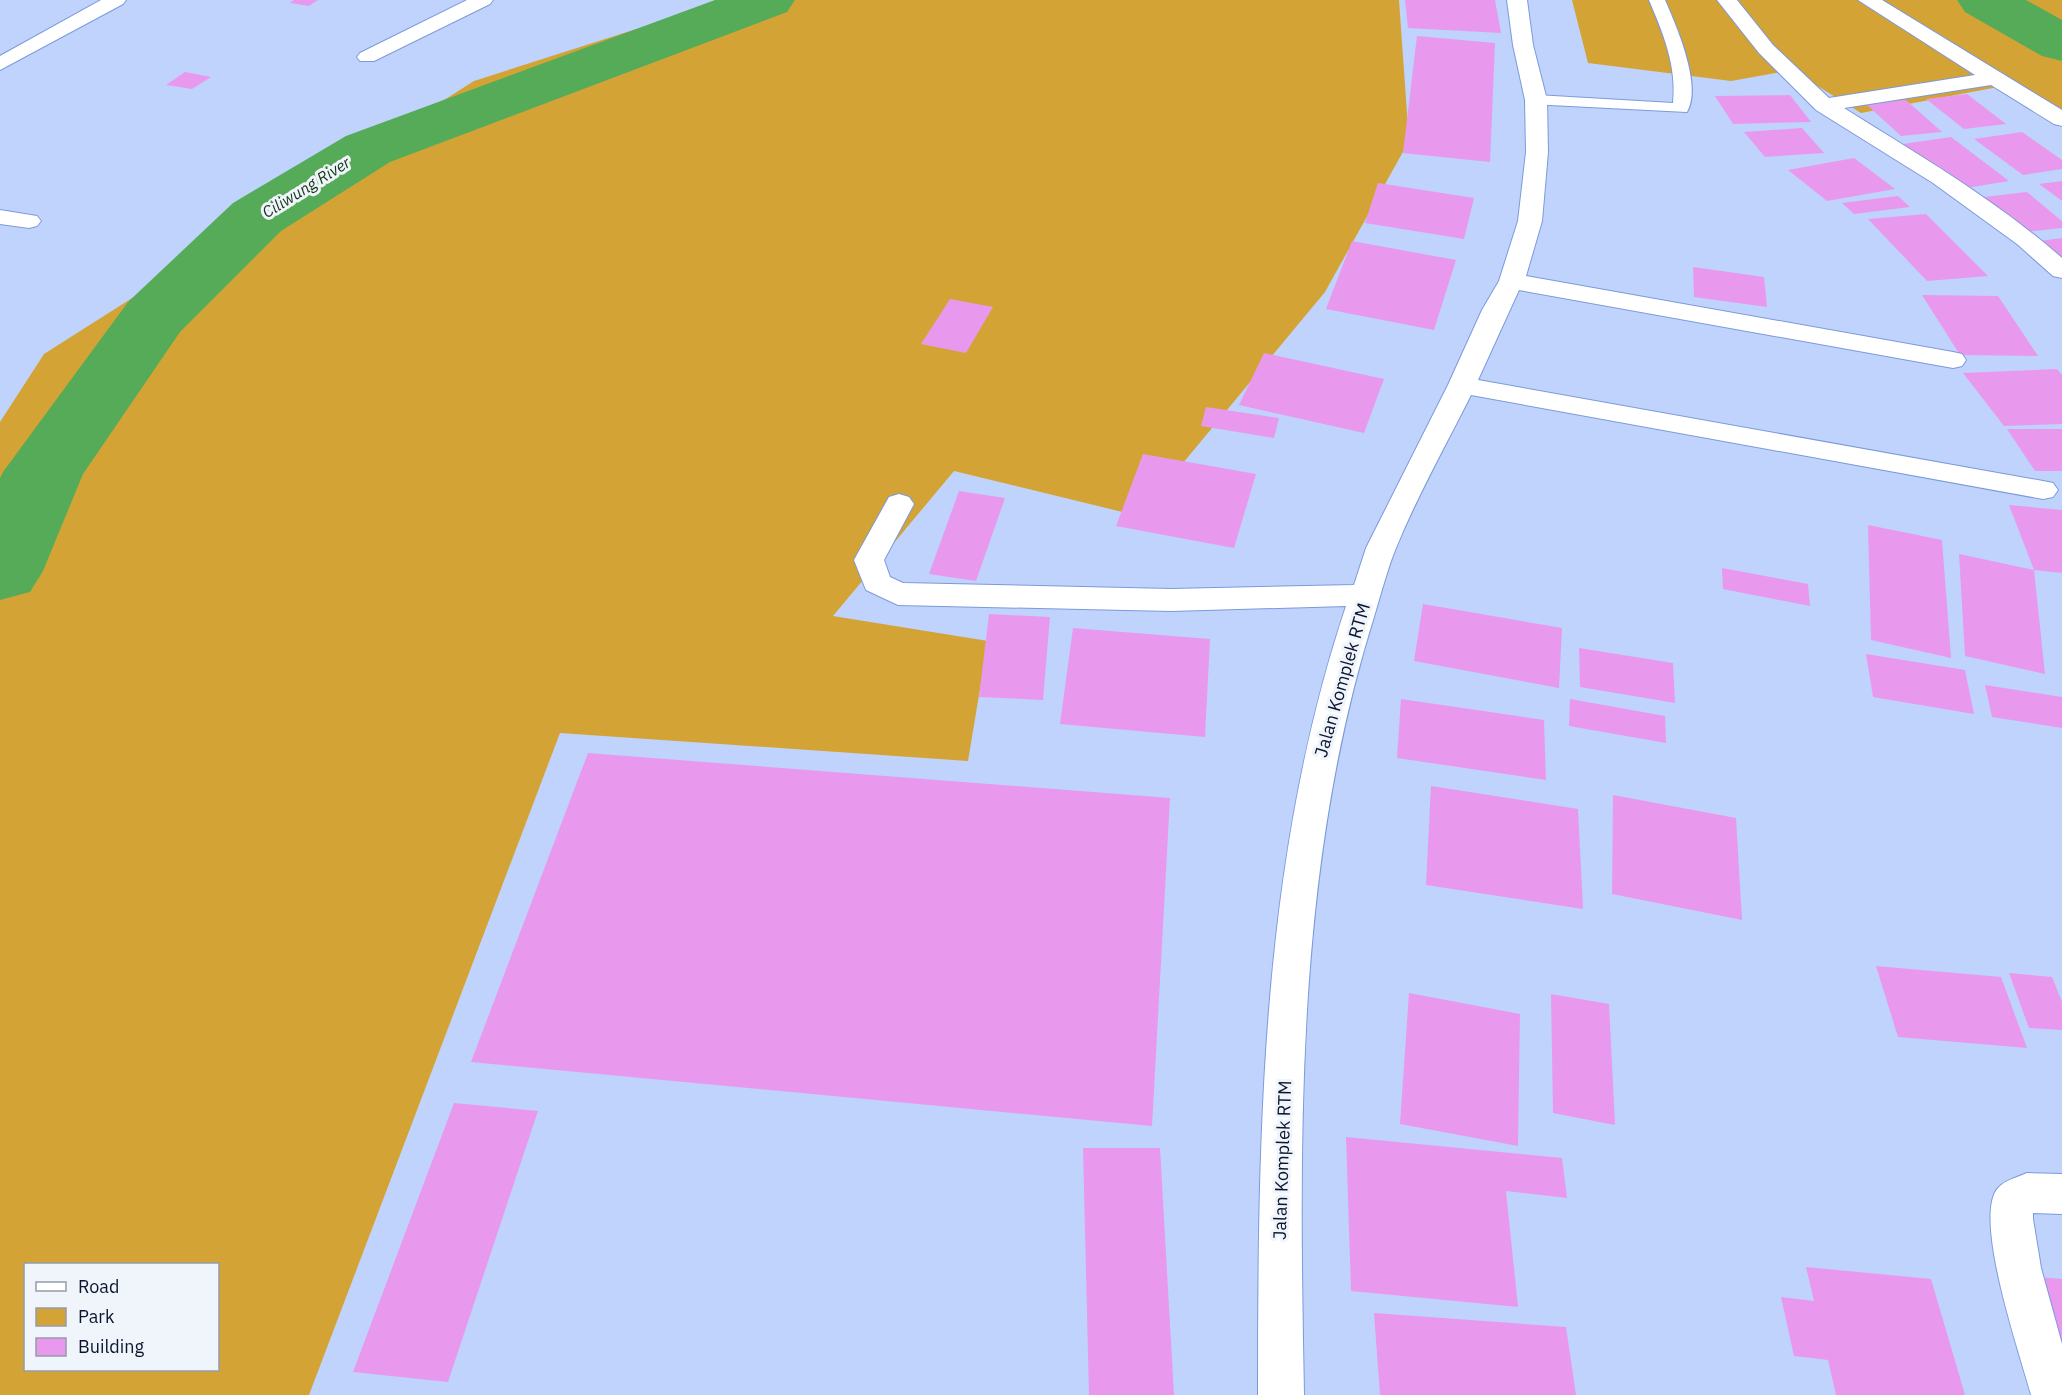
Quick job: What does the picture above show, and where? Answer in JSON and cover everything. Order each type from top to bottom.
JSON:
[{"type":"street","points":[[0,64],[116,0]]},
{"type":"street","points":[[367,57],[483,0]]},
{"type":"street","name":"Jalan Komplek RTM","points":[[1281,1395],[1279,1186],[1294,932],[1318,766],[1342,667],[1381,548],[1462,385],[1495,310],[1512,281],[1530,221],[1537,152],[1536,100],[1523,45],[1517,0]]},
{"type":"street","points":[[1727,0],[1766,49],[1824,105],[1941,178],[2026,239],[2062,271]]},
{"type":"street","points":[[1868,0],[2062,119]]},
{"type":"street","points":[[1824,105],[1994,78]]},
{"type":"street","points":[[0,217],[29,221]]},
{"type":"street","points":[[1512,281],[1953,360]]},
{"type":"street","points":[[1462,385],[2043,490]]},
{"type":"street","points":[[899,504],[869,560],[877,583],[898,594],[1171,600],[1366,595]]},
{"type":"street","points":[[2054,1395],[2014,1245],[2009,1216],[2013,1202],[2028,1193],[2062,1194]]},
{"type":"lane","points":[[1536,100],[1681,108],[1684,86],[1673,37],[1657,0]]},
{"type":"green space","points":[[727,0],[1399,0],[1409,141],[1325,292],[1139,516],[954,471],[833,616],[988,641],[968,761],[560,733],[309,1395],[0,1395],[0,422],[44,354],[474,81]]},
{"type":"green space","points":[[1572,0],[2062,0],[2062,126],[1998,87],[1861,113],[1792,70],[1731,81],[1588,63]]},
{"type":"building","points":[[294,0],[318,0],[309,6],[290,3]]},
{"type":"building","points":[[1405,0],[1495,0],[1501,33],[1408,28]]},
{"type":"building","points":[[1417,36],[1495,43],[1490,162],[1403,153]]},
{"type":"building","points":[[185,72],[211,77],[192,89],[166,85]]},
{"type":"building","points":[[1967,94],[2006,124],[1964,129],[1926,99]]},
{"type":"building","points":[[1790,95],[1811,122],[1733,124],[1715,96]]},
{"type":"building","points":[[1906,100],[1942,132],[1901,136],[1866,104]]},
{"type":"building","points":[[1802,128],[1824,153],[1765,157],[1744,132]]},
{"type":"building","points":[[2022,132],[2062,160],[2062,169],[2023,175],[1974,139]]},
{"type":"building","points":[[1951,137],[2009,181],[1960,189],[1903,144]]},
{"type":"building","points":[[1854,158],[1895,189],[1827,201],[1788,170]]},
{"type":"building","points":[[2062,181],[2062,201],[2039,184]]},
{"type":"building","points":[[1378,183],[1474,198],[1464,239],[1365,223]]},
{"type":"building","points":[[2027,192],[2062,221],[2062,228],[2024,232],[1984,197]]},
{"type":"building","points":[[1898,196],[1910,207],[1854,214],[1842,203]]},
{"type":"building","points":[[1926,214],[1988,276],[1927,281],[1868,219]]},
{"type":"building","points":[[2062,238],[2062,259],[2040,241]]},
{"type":"building","points":[[1352,241],[1456,260],[1434,330],[1326,309]]},
{"type":"building","points":[[1693,267],[1764,277],[1767,307],[1694,297]]},
{"type":"building","points":[[1922,295],[1998,296],[2038,356],[1960,355]]},
{"type":"building","points":[[950,299],[993,307],[966,353],[921,344]]},
{"type":"building","points":[[1264,353],[1384,379],[1364,433],[1239,405]]},
{"type":"building","points":[[2057,369],[2062,375],[2062,424],[2004,426],[1963,373]]},
{"type":"building","points":[[1206,407],[1279,418],[1274,438],[1201,426]]},
{"type":"building","points":[[2007,429],[2062,429],[2062,471],[2035,471]]},
{"type":"building","points":[[1143,454],[1256,474],[1234,548],[1116,526]]},
{"type":"building","points":[[959,491],[1005,498],[976,581],[929,574]]},
{"type":"building","points":[[2009,505],[2062,510],[2062,573],[2034,570]]},
{"type":"building","points":[[1868,525],[1942,540],[1951,658],[1871,640]]},
{"type":"building","points":[[1959,554],[2034,570],[2045,674],[1965,656]]},
{"type":"building","points":[[1722,568],[1808,584],[1810,606],[1723,589]]},
{"type":"building","points":[[1423,604],[1562,628],[1559,688],[1414,661]]},
{"type":"building","points":[[989,614],[1050,617],[1043,700],[979,697]]},
{"type":"building","points":[[1073,628],[1210,639],[1205,737],[1060,724]]},
{"type":"building","points":[[1579,648],[1673,663],[1675,703],[1580,687]]},
{"type":"building","points":[[1866,654],[1965,670],[1974,714],[1873,697]]},
{"type":"building","points":[[1985,685],[2062,697],[2062,728],[1992,717]]},
{"type":"building","points":[[1401,699],[1544,720],[1546,780],[1397,758]]},
{"type":"building","points":[[1570,699],[1665,716],[1666,743],[1569,726]]},
{"type":"building","points":[[588,753],[1170,798],[1152,1126],[471,1062]]},
{"type":"building","points":[[1431,786],[1578,809],[1583,909],[1426,885]]},
{"type":"building","points":[[1613,795],[1736,818],[1742,920],[1612,894]]},
{"type":"building","points":[[1876,966],[2001,977],[2027,1048],[1898,1037]]},
{"type":"building","points":[[2009,973],[2052,977],[2062,1002],[2062,1030],[2029,1028]]},
{"type":"building","points":[[1409,993],[1520,1014],[1518,1146],[1400,1124]]},
{"type":"building","points":[[1551,994],[1609,1004],[1615,1125],[1553,1113]]},
{"type":"building","points":[[454,1103],[538,1111],[448,1382],[353,1372]]},
{"type":"building","points":[[1346,1137],[1562,1158],[1567,1198],[1506,1191],[1518,1307],[1351,1291]]},
{"type":"building","points":[[1083,1148],[1160,1148],[1174,1395],[1089,1395]]},
{"type":"building","points":[[1806,1267],[1931,1279],[1965,1395],[1836,1395],[1828,1360],[1794,1356],[1781,1297],[1814,1301]]},
{"type":"building","points":[[2026,1276],[2062,1279],[2062,1381]]},
{"type":"building","points":[[1374,1313],[1566,1327],[1576,1395],[1380,1395]]},
{"type":"waterway","name":"Ciliwung River","points":[[0,571],[43,472],[154,317],[257,217],[368,149],[767,0]]},
{"type":"waterway","name":"Ciliwung River","points":[[1985,0],[2062,44]]}]
